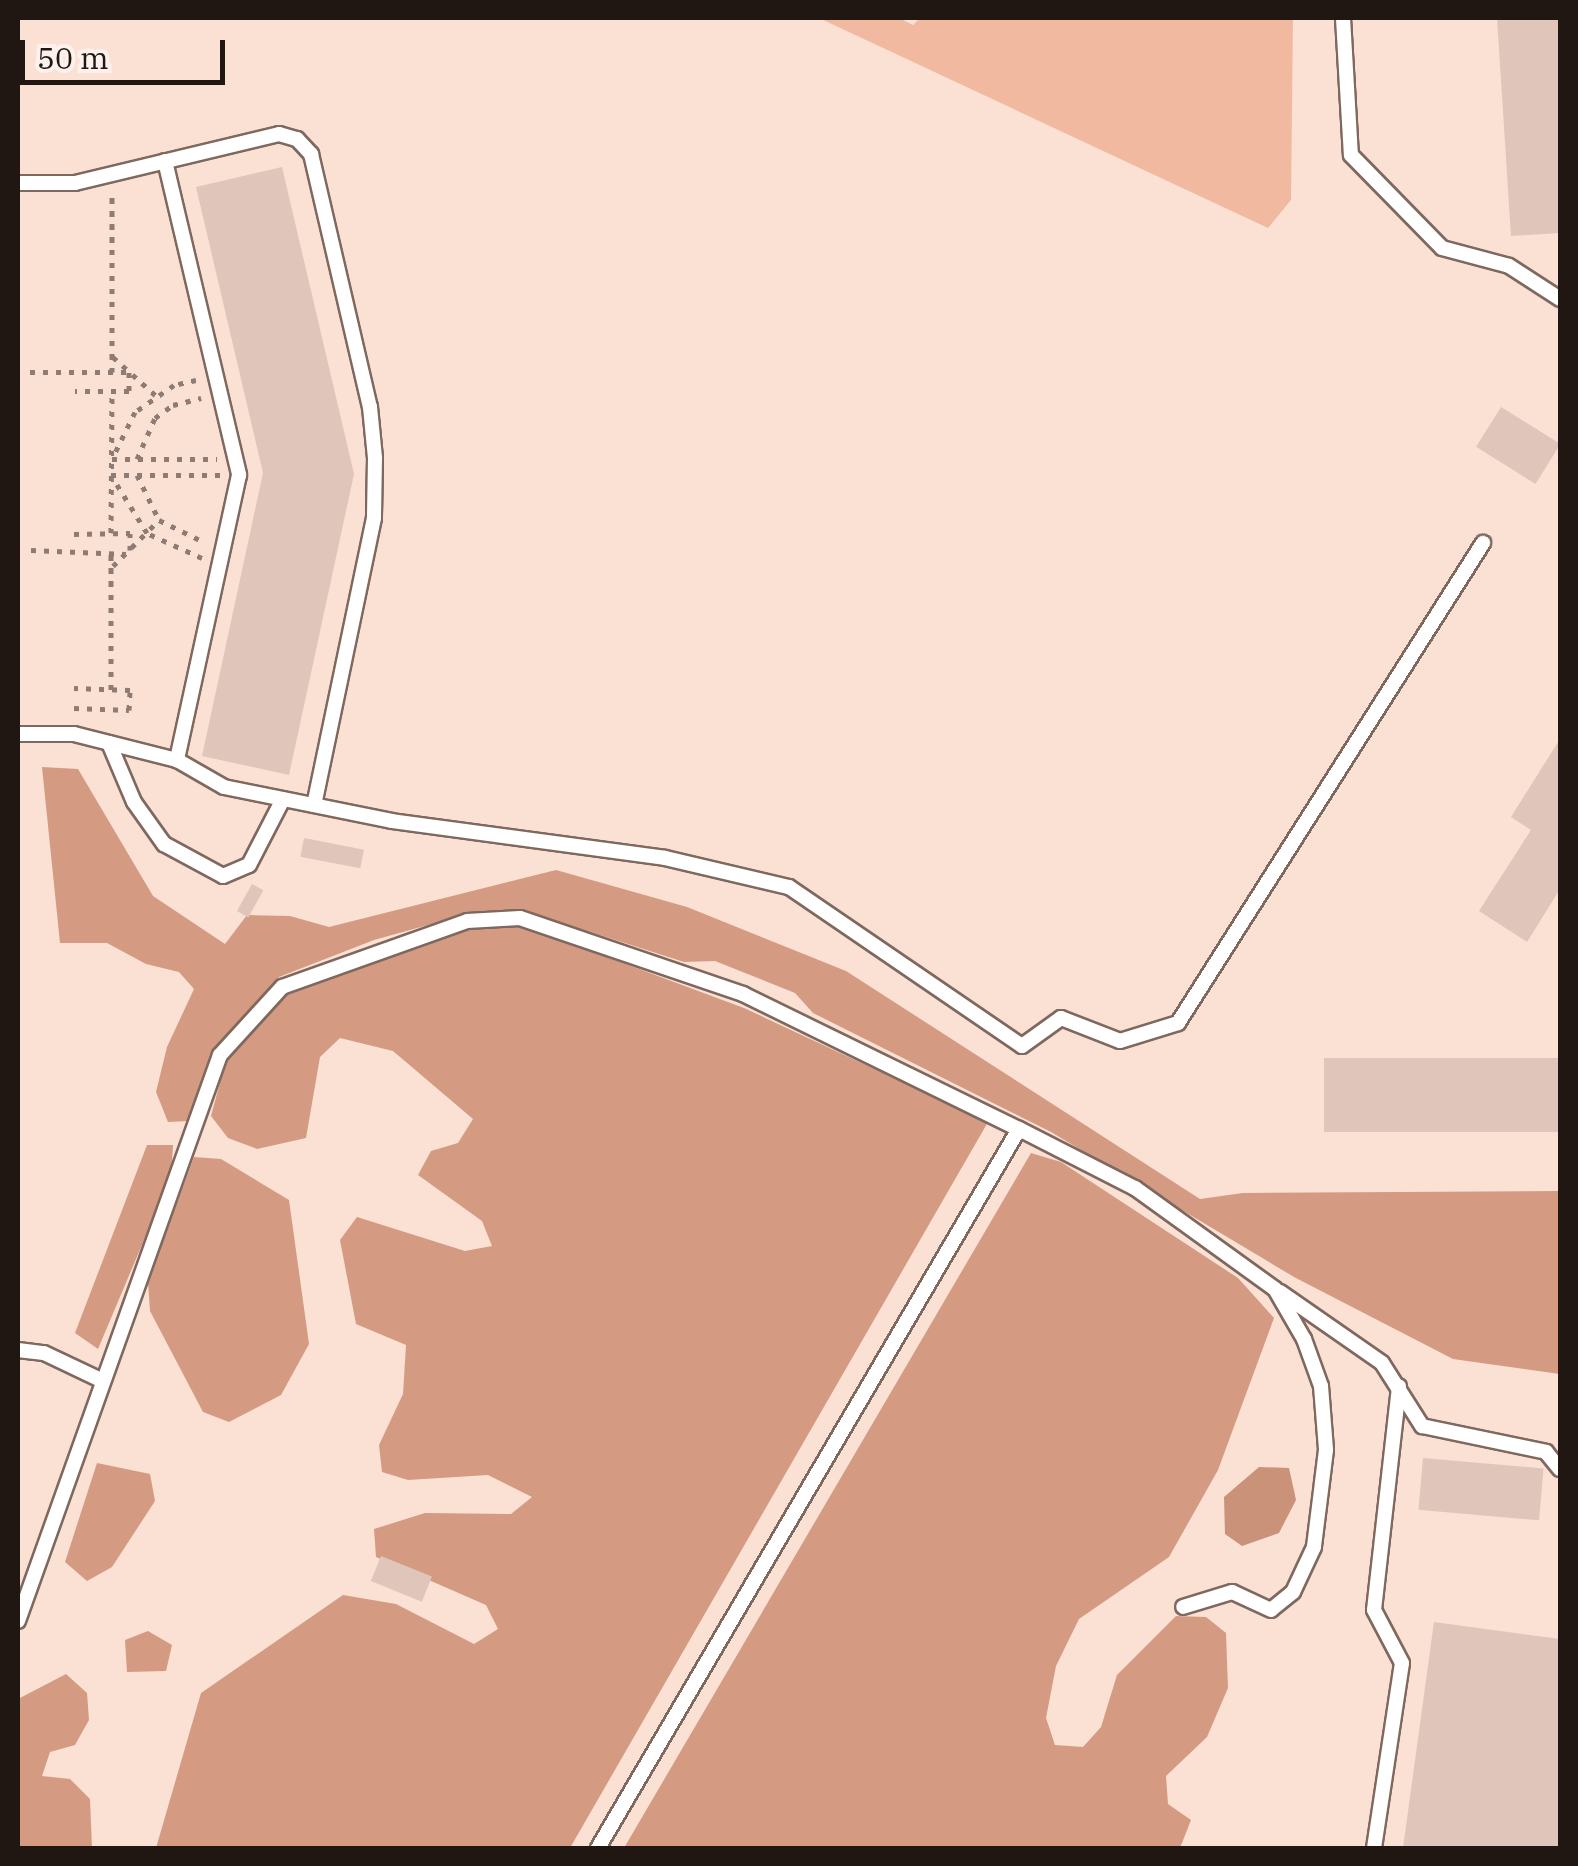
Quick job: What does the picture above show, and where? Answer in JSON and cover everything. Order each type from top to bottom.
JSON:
[{"type":"lane","points":[[1343,18],[1351,155],[1442,248],[1510,266],[1560,298]]},
{"type":"lane","points":[[18,183],[75,183],[279,134],[297,139],[310,154],[370,406],[374,518],[314,806]]},
{"type":"lane","points":[[165,161],[237,467],[177,760]]},
{"type":"lane","points":[[18,734],[74,734],[177,760],[224,787],[314,806],[665,858],[789,887],[1022,1046],[1061,1018],[1120,1041],[1178,1023],[1483,544]]},
{"type":"lane","points":[[109,743],[134,802],[164,844],[223,876],[248,864],[283,799]]},
{"type":"lane","points":[[18,1621],[220,1056],[282,987],[467,921],[520,918],[580,934],[743,994],[1019,1129],[1135,1188],[1382,1363],[1422,1426],[1546,1452],[1560,1469]]},
{"type":"lane","points":[[598,1848],[1019,1129]]},
{"type":"lane","points":[[1184,1607],[1232,1592],[1271,1610],[1292,1592],[1314,1547],[1326,1450],[1320,1386],[1304,1339],[1275,1288]]},
{"type":"lane","points":[[18,1350],[44,1353],[103,1381]]},
{"type":"lane","points":[[1374,1848],[1402,1662],[1374,1610],[1399,1386]]},
{"type":"path","points":[[112,174],[112,372]]},
{"type":"path","points":[[112,356],[156,395]]},
{"type":"path","points":[[30,372],[130,372]]},
{"type":"path","points":[[74,391],[130,391],[130,372]]},
{"type":"path","points":[[112,459],[135,412],[156,395],[215,375]]},
{"type":"path","points":[[111,534],[112,391]]},
{"type":"path","points":[[137,459],[154,418],[173,405],[220,394]]},
{"type":"path","points":[[112,459],[237,467]]},
{"type":"path","points":[[154,459],[154,474]]},
{"type":"path","points":[[112,474],[237,467]]},
{"type":"path","points":[[112,474],[147,532],[194,557],[220,560]]},
{"type":"path","points":[[137,474],[159,520],[198,541],[223,544]]},
{"type":"path","points":[[111,568],[159,520]]},
{"type":"path","points":[[74,534],[130,534],[128,552]]},
{"type":"path","points":[[31,550],[128,552]]},
{"type":"path","points":[[111,554],[111,690]]},
{"type":"path","points":[[74,688],[130,690],[129,710],[74,708]]},
{"type":"shaded area","points":[[819,18],[899,18],[913,25],[920,18],[1293,18],[1291,200],[1268,228]]},
{"type":"shaded area","points":[[42,767],[78,769],[153,896],[225,944],[247,915],[290,916],[329,927],[556,870],[687,907],[846,971],[1200,1199],[1243,1193],[1560,1191],[1560,1374],[1453,1359],[1294,1277],[1051,1132],[813,1013],[795,993],[715,961],[684,962],[522,910],[471,913],[374,940],[279,977],[213,1053],[189,1121],[168,1122],[156,1092],[167,1047],[194,989],[179,972],[146,964],[107,943],[60,943]]},
{"type":"shaded area","points":[[507,920],[744,1008],[988,1122],[570,1848],[156,1848],[201,1693],[343,1595],[396,1604],[474,1644],[498,1629],[486,1605],[376,1557],[374,1529],[425,1513],[511,1514],[532,1497],[488,1475],[408,1480],[382,1472],[379,1445],[403,1394],[406,1345],[356,1324],[340,1240],[357,1217],[465,1251],[492,1246],[482,1221],[418,1175],[431,1151],[458,1143],[473,1119],[393,1051],[340,1038],[320,1057],[306,1138],[257,1149],[228,1138],[211,1116],[225,1064],[279,998],[446,930]]},
{"type":"shaded area","points":[[147,1145],[173,1145],[171,1176],[98,1349],[75,1333]]},
{"type":"shaded area","points":[[1031,1153],[1061,1162],[1238,1278],[1274,1318],[1218,1470],[1169,1557],[1079,1619],[1056,1666],[1046,1718],[1055,1745],[1083,1747],[1101,1727],[1117,1675],[1176,1616],[1206,1617],[1226,1633],[1228,1688],[1207,1737],[1166,1776],[1168,1804],[1191,1820],[1180,1848],[624,1848]]},
{"type":"shaded area","points":[[194,1157],[221,1159],[289,1200],[309,1344],[281,1395],[229,1422],[203,1412],[150,1311],[148,1282]]},
{"type":"shaded area","points":[[97,1463],[150,1474],[155,1501],[112,1567],[87,1581],[65,1562]]},
{"type":"shaded area","points":[[1259,1467],[1289,1468],[1296,1500],[1279,1533],[1242,1546],[1225,1534],[1224,1497]]},
{"type":"shaded area","points":[[148,1631],[172,1645],[166,1671],[127,1672],[125,1640]]},
{"type":"shaded area","points":[[66,1674],[87,1693],[89,1720],[75,1745],[50,1752],[42,1776],[70,1779],[90,1799],[92,1848],[18,1848],[18,1699]]},
{"type":"building","points":[[1497,18],[1560,18],[1560,233],[1511,236]]},
{"type":"building","points":[[282,167],[354,474],[289,775],[202,756],[263,473],[196,187]]},
{"type":"building","points":[[1501,407],[1560,444],[1535,484],[1476,447]]},
{"type":"building","points":[[1560,739],[1560,889],[1527,942],[1479,911],[1531,830],[1511,817]]},
{"type":"building","points":[[304,838],[364,850],[360,868],[300,857]]},
{"type":"building","points":[[252,884],[263,890],[248,917],[237,911]]},
{"type":"building","points":[[1324,1058],[1560,1058],[1560,1132],[1324,1132]]},
{"type":"building","points":[[1423,1458],[1544,1469],[1539,1520],[1418,1510]]},
{"type":"building","points":[[381,1556],[432,1577],[422,1602],[371,1581]]},
{"type":"building","points":[[1434,1622],[1560,1639],[1559,1848],[1403,1848]]}]
